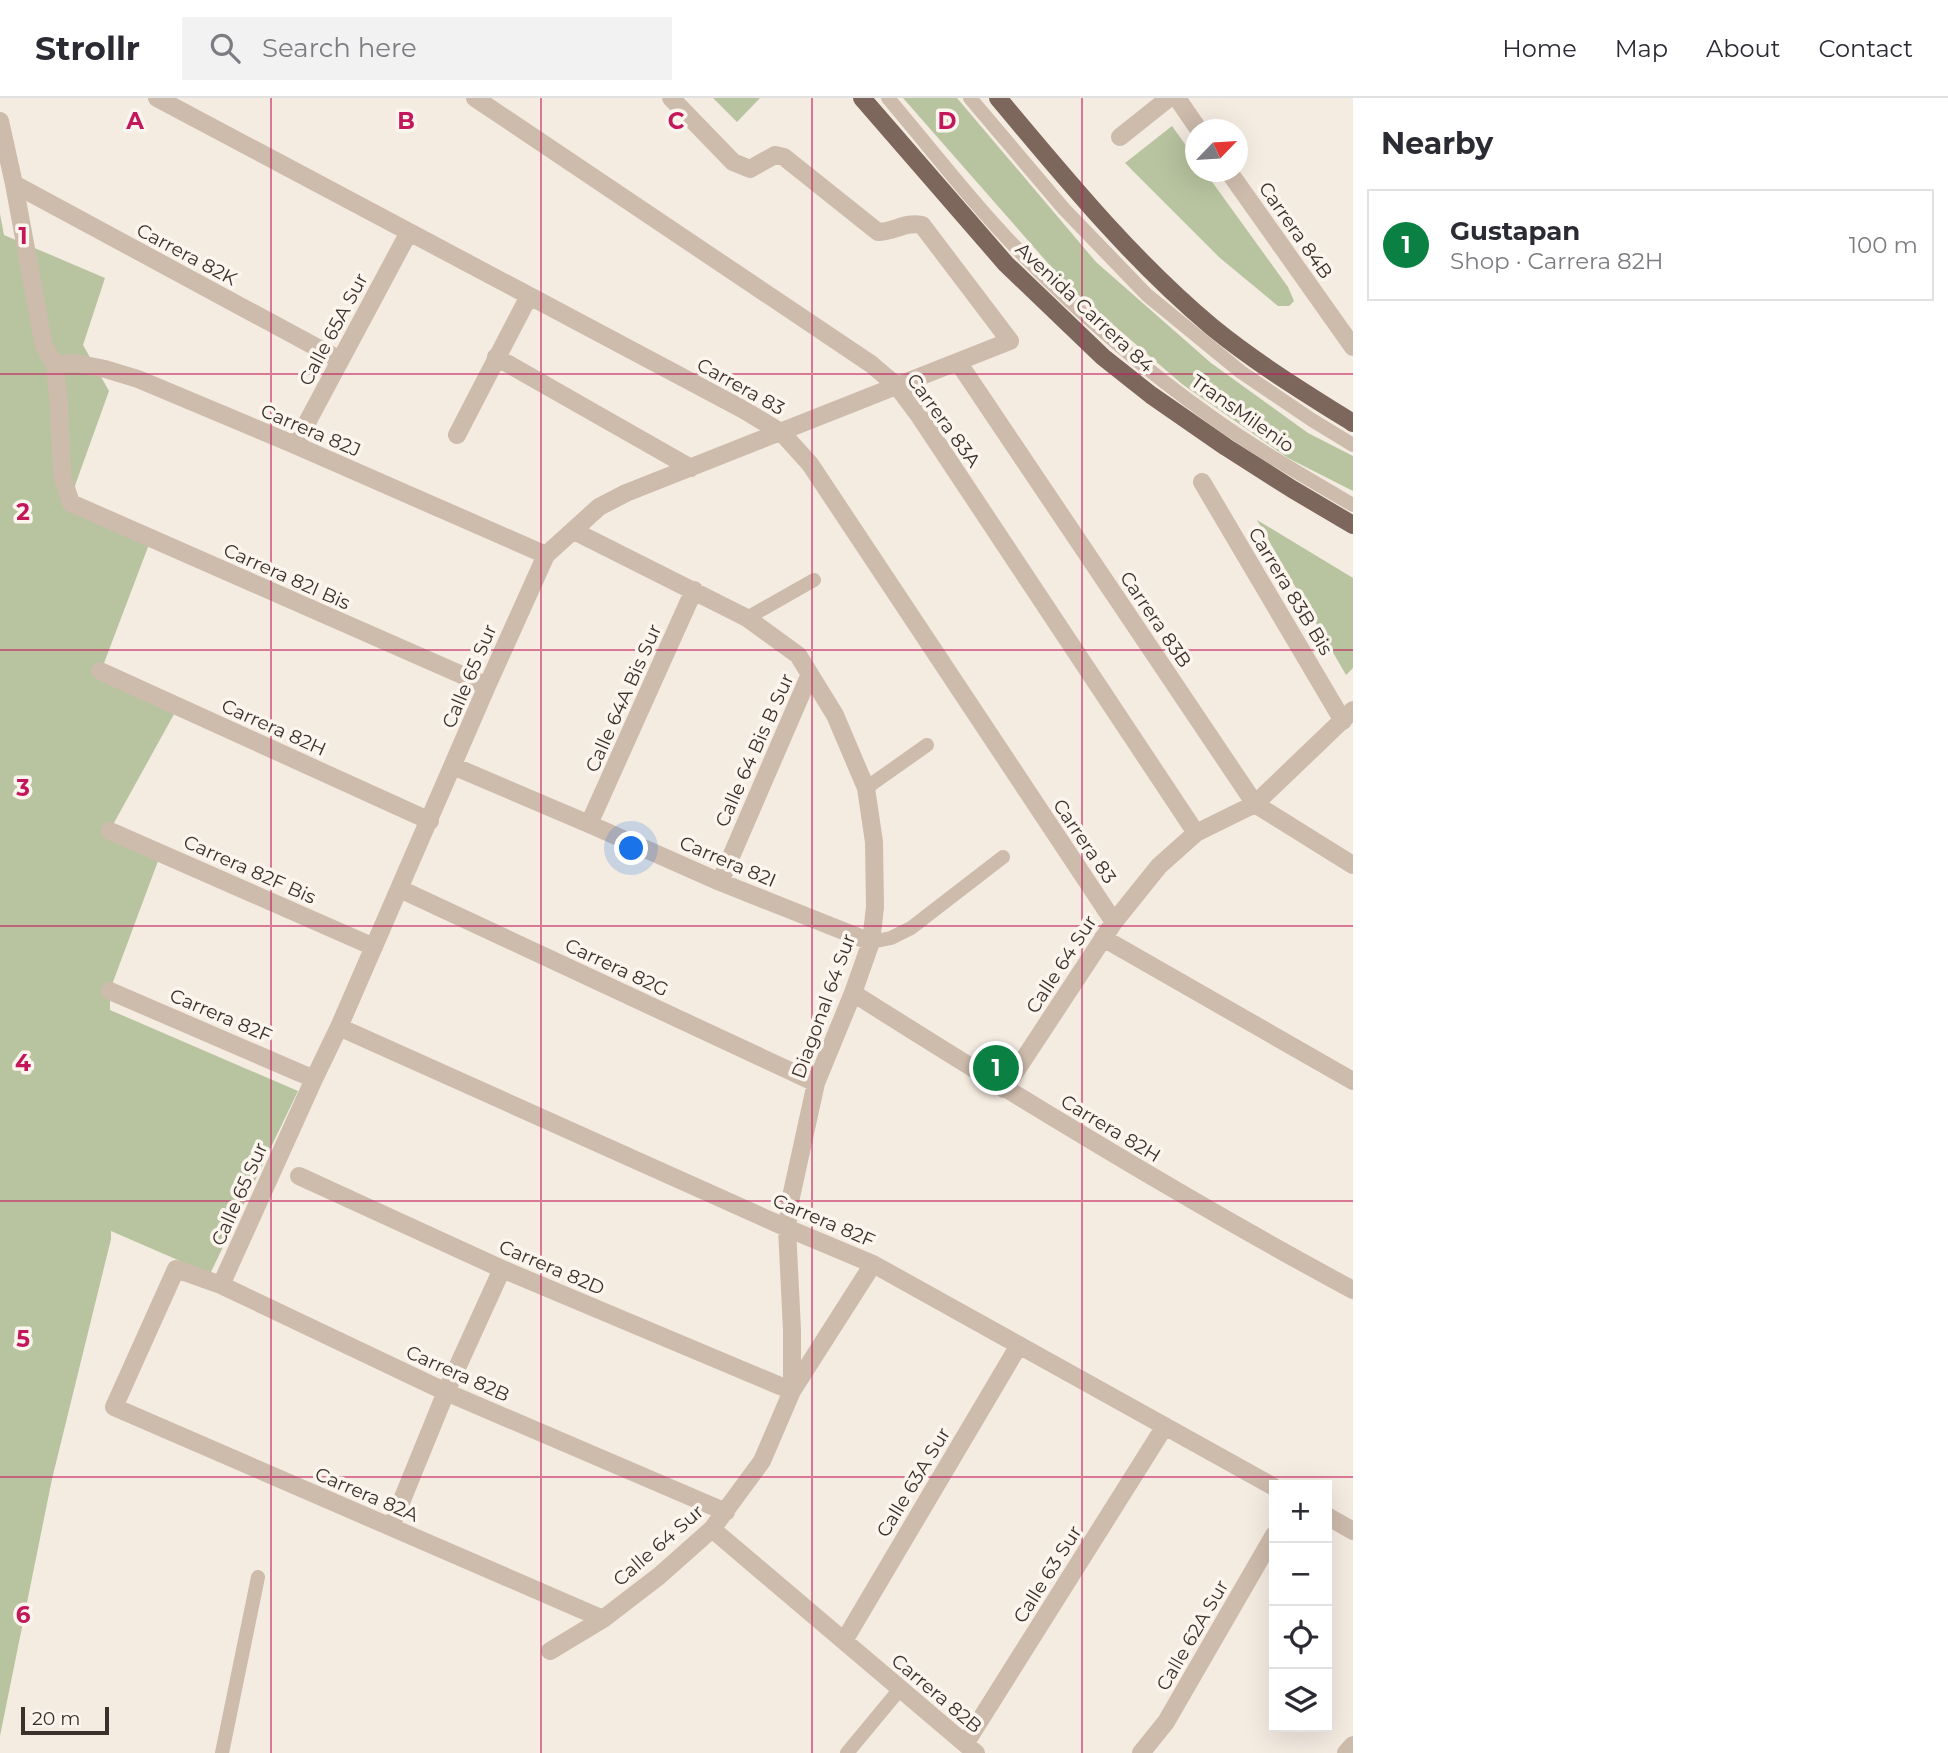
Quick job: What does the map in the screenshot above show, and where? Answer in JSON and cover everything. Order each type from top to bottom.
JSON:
[{"type":"main road","name":"Avenida Carrera 84","points":[[862,98],[1006,264],[1103,357],[1151,395],[1226,447],[1353,525]]},
{"type":"main road","points":[[998,98],[1107,224],[1212,327],[1259,363],[1353,423]]},
{"type":"street","name":"Carrera 83","points":[[157,98],[744,410],[782,433],[810,464],[1114,922]]},
{"type":"street","name":"Carrera 83A","points":[[475,98],[871,364],[897,386],[1196,833]]},
{"type":"street","name":"Calle 65 Sur","points":[[221,1285],[340,1027],[486,686],[546,555],[599,507],[626,493],[1010,341],[922,225],[909,224],[878,232],[784,157],[775,155],[750,169],[733,162],[671,98]]},
{"type":"street","points":[[1120,137],[1169,98]]},
{"type":"street","points":[[1177,98],[1191,119]]},
{"type":"street","points":[[0,121],[44,346],[55,365]]},
{"type":"street","name":"Carrera 84B","points":[[1236,182],[1353,347]]},
{"type":"street","name":"Carrera 82K","points":[[14,184],[340,360]]},
{"type":"street","name":"Calle 65A Sur","points":[[295,445],[409,232]]},
{"type":"street","points":[[457,435],[529,296]]},
{"type":"street","points":[[496,357],[691,468]]},
{"type":"street","name":"Carrera 83B","points":[[958,362],[1255,804],[1353,865]]},
{"type":"street","name":"Carrera 82J","points":[[55,365],[75,363],[138,379],[546,555]]},
{"type":"street","name":"Carrera 82I Bis","points":[[55,365],[62,476],[71,503],[486,686]]},
{"type":"street","name":"Carrera 83B Bis","points":[[1202,482],[1348,716]]},
{"type":"street","name":"Diagonal 64 Sur","points":[[574,531],[747,618],[798,655],[835,715],[866,788],[874,842],[875,907],[872,942],[816,1083],[791,1197],[787,1228],[792,1391]]},
{"type":"street","name":"Calle 64A Bis Sur","points":[[589,824],[694,590]]},
{"type":"street","name":"Carrera 82H","points":[[100,671],[430,821]]},
{"type":"street","name":"Calle 64 Bis B Sur","points":[[720,881],[810,674]]},
{"type":"street","name":"Calle 64 Sur","points":[[1004,1089],[1114,922],[1159,866],[1196,833],[1255,804],[1348,716]]},
{"type":"street","name":"Carrera 82I","points":[[453,766],[720,881],[872,942]]},
{"type":"street","name":"Carrera 82F Bis","points":[[110,831],[374,947]]},
{"type":"street","name":"Carrera 82G","points":[[400,889],[816,1083]]},
{"type":"street","points":[[1103,938],[1353,1081]]},
{"type":"street","name":"Carrera 82F","points":[[110,990],[314,1079]]},
{"type":"street","name":"Carrera 82H","points":[[853,993],[1004,1089],[1191,1201],[1353,1290]]},
{"type":"street","name":"Carrera 82F","points":[[340,1027],[873,1264],[1269,1484]]},
{"type":"street","name":"Carrera 82D","points":[[299,1176],[502,1269],[792,1391]]},
{"type":"street","name":"Calle 64 Sur","points":[[550,1651],[603,1619],[659,1576],[712,1529],[762,1461],[792,1391],[873,1264]]},
{"type":"street","name":"Carrera 82B","points":[[114,1407],[176,1269],[221,1285],[446,1392],[726,1512]]},
{"type":"street","points":[[391,1527],[446,1392],[502,1269]]},
{"type":"street","name":"Calle 63A Sur","points":[[844,1641],[1019,1345]]},
{"type":"street","name":"Carrera 82A","points":[[114,1407],[603,1619]]},
{"type":"street","name":"Calle 63 Sur","points":[[970,1748],[1165,1426]]},
{"type":"street","points":[[1332,1519],[1353,1531]]},
{"type":"street","name":"Carrera 82B","points":[[712,1529],[970,1748]]},
{"type":"street","name":"Calle 62A Sur","points":[[1141,1753],[1166,1722],[1269,1543]]},
{"type":"lane","name":"TransMilenio","points":[[888,98],[1022,254],[1073,305],[1152,372],[1213,418],[1286,466],[1353,505]]},
{"type":"lane","name":"TransMilenio","points":[[970,98],[1064,209],[1147,295],[1241,372],[1353,445]]},
{"type":"lane","points":[[747,618],[814,580]]},
{"type":"lane","points":[[866,788],[927,745]]},
{"type":"lane","points":[[872,942],[911,928],[1003,857]]},
{"type":"lane","points":[[222,1753],[258,1577]]},
{"type":"lane","points":[[847,1753],[900,1689]]},
{"type":"green space","points":[[713,98],[760,98],[737,122]]},
{"type":"green space","points":[[903,98],[957,98],[1096,262],[1211,363],[1308,433],[1353,456],[1353,491],[1288,458],[1182,384],[1068,286]]},
{"type":"green space","points":[[1172,126],[1185,144],[1185,182],[1212,182],[1288,287],[1294,301],[1289,306],[1278,306],[1220,258],[1125,163]]},
{"type":"green space","points":[[0,214],[4,235],[105,278],[83,345],[109,391],[68,505],[151,539],[101,671],[178,707],[110,830],[161,853],[110,990],[110,1010],[298,1091],[210,1274],[111,1231],[52,1479],[0,1736]]},
{"type":"green space","points":[[1257,520],[1353,578],[1353,668],[1346,675]]},
{"type":"place","name":"Gustapan","points":[[996,1068]]}]
